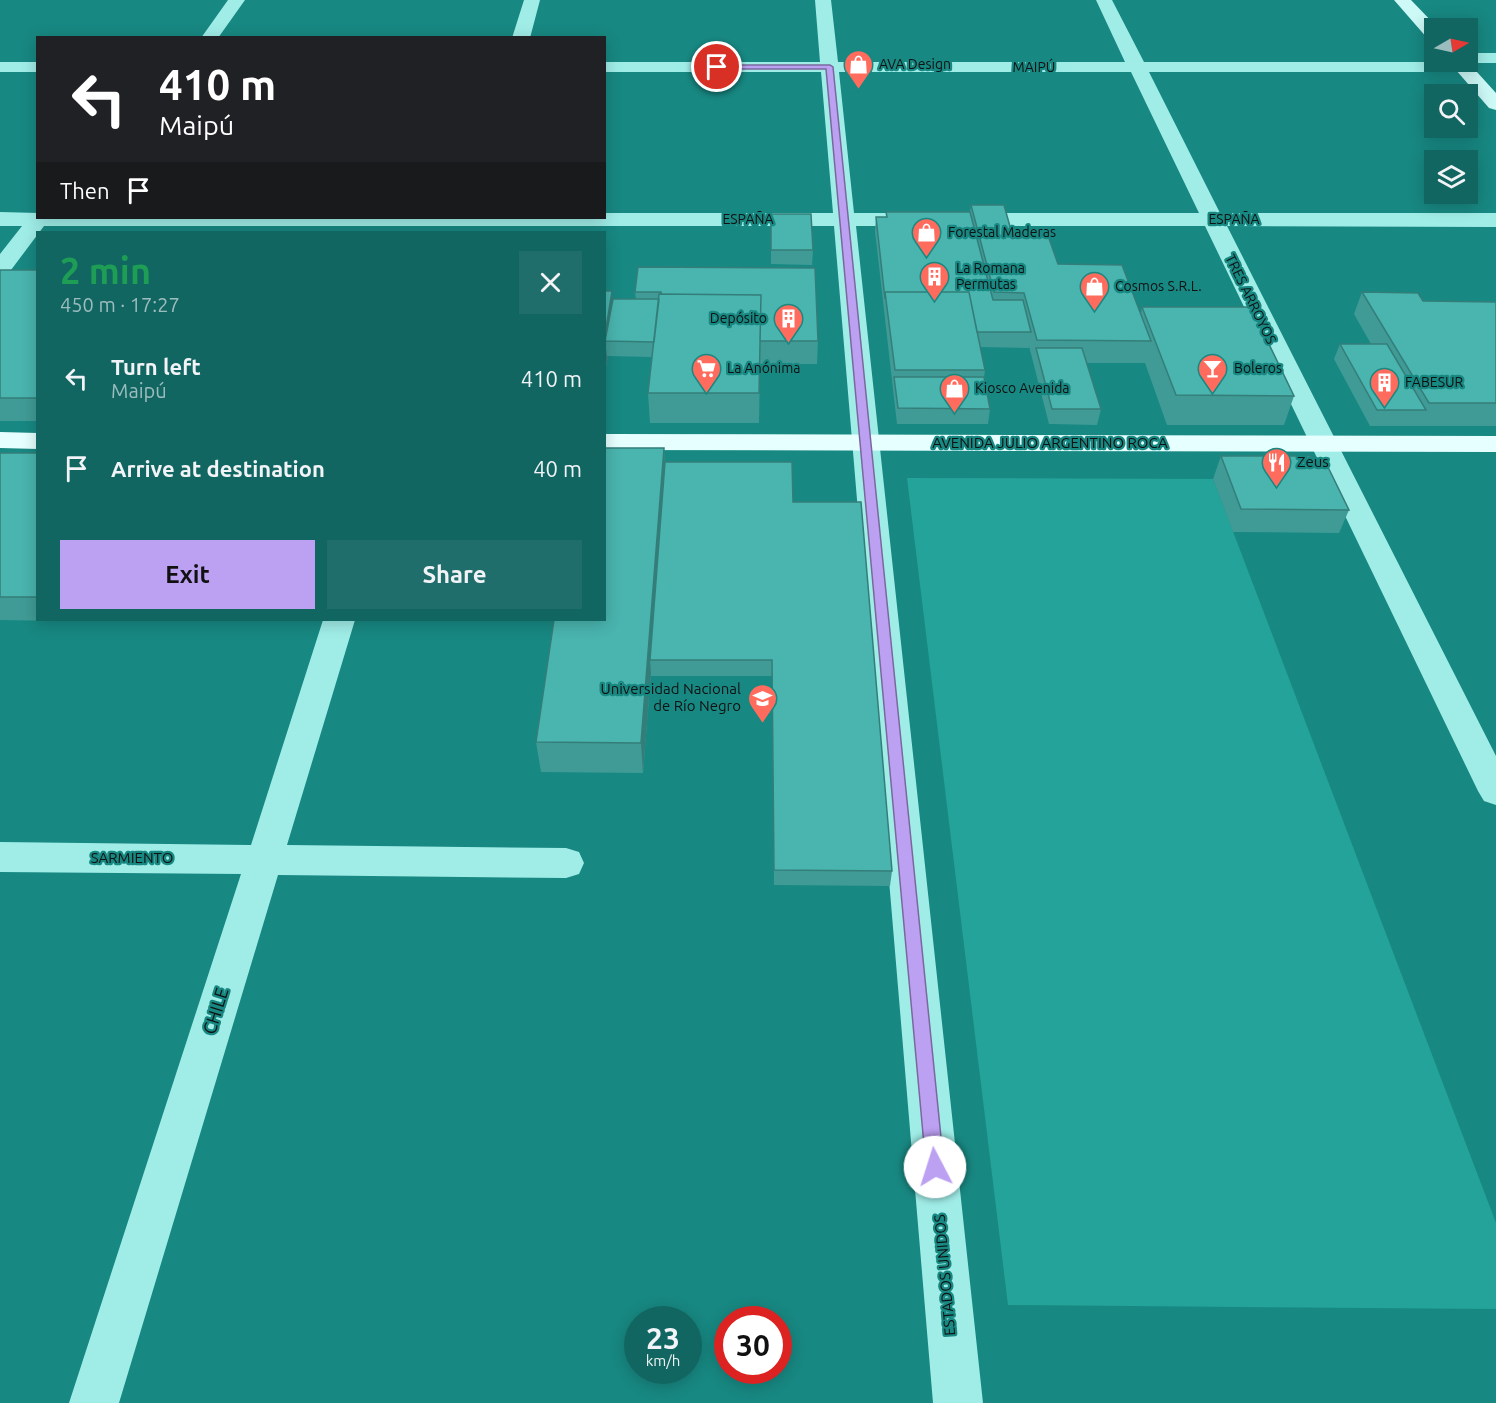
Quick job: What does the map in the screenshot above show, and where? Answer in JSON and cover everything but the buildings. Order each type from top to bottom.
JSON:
[{"type":"main road","points":[[1402,0],[1424,24]]},
{"type":"main road","points":[[1470,72],[1496,104]]},
{"type":"main road","points":[[0,440],[36,441]]},
{"type":"main road","name":"AVENIDA JULIO ARGENTINO ROCA","points":[[606,442],[866,451],[1327,452],[1496,460]]},
{"type":"main road","name":"AVENIDA JULIO ARGENTINO ROCA","points":[[1327,452],[1496,444]]},
{"type":"main road","name":"AVENIDA JULIO ARGENTINO ROCA","points":[[606,460],[866,451]]},
{"type":"main road","points":[[0,459],[36,460]]},
{"type":"street","points":[[210,36],[237,0]]},
{"type":"street","points":[[522,36],[532,0]]},
{"type":"street","name":"ESTADOS UNIDOS","points":[[823,0],[958,1403]]},
{"type":"street","name":"TRES ARROYOS","points":[[1104,0],[1496,791]]},
{"type":"street","name":"MAIPÚ","points":[[1478,60],[1496,58]]},
{"type":"street","name":"MAIPÚ","points":[[606,67],[1136,67],[1424,63]]},
{"type":"street","points":[[0,67],[36,67]]},
{"type":"street","name":"ESPAÑA","points":[[0,219],[38,219]]},
{"type":"street","points":[[0,269],[38,219]]},
{"type":"street","name":"ESPAÑA","points":[[154,219],[463,223],[844,219],[1496,220]]},
{"type":"street","name":"CHILE","points":[[94,1403],[339,621]]},
{"type":"street","name":"SARMIENTO","points":[[0,857],[566,863]]},
{"type":"green space","points":[[907,478],[1213,479],[1496,1223],[1496,1309],[1008,1305]]},
{"type":"place","name":"AVA Design","points":[[858,90]]},
{"type":"place","name":"Forestal Maderas","points":[[927,258]]},
{"type":"place","name":"La Romana Permutas","points":[[935,302]]},
{"type":"place","name":"Cosmos S.R.L.","points":[[1094,312]]},
{"type":"place","name":"Depósito","points":[[788,344]]},
{"type":"place","name":"La Anónima","points":[[706,394]]},
{"type":"place","name":"Boleros","points":[[1213,394]]},
{"type":"place","name":"FABESUR","points":[[1384,408]]},
{"type":"place","name":"Kiosco Avenida","points":[[954,414]]},
{"type":"place","name":"Zeus","points":[[1276,488]]},
{"type":"place","name":"Universidad Nacional de Río Negro","points":[[762,724]]},
{"type":"route","points":[[717,67],[830,67],[935,1167]]}]
